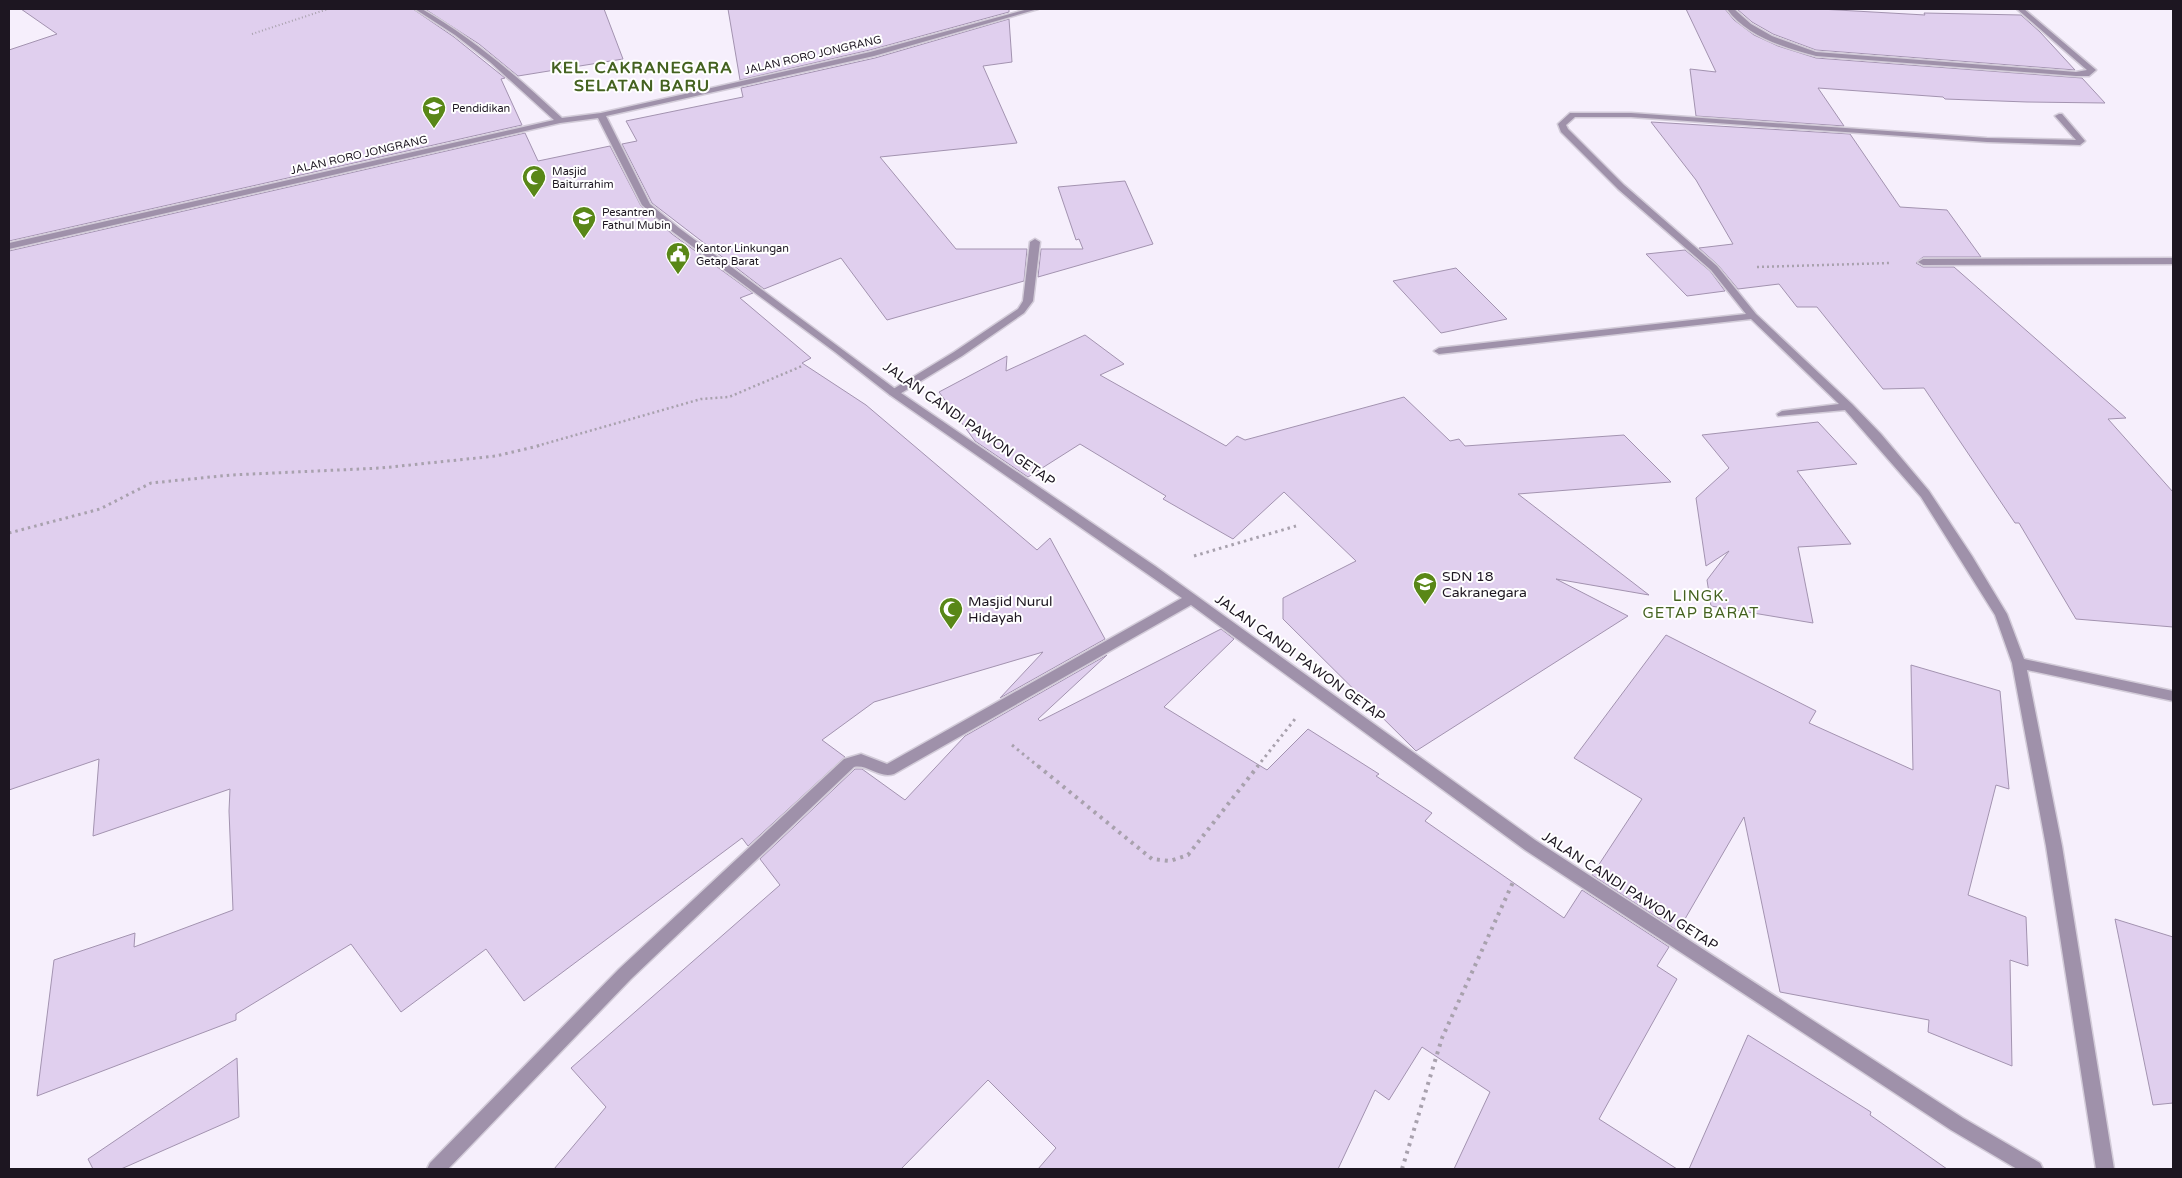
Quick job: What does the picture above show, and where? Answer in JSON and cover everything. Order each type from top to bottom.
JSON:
[{"type":"street","points":[[418,9],[436,18],[499,63],[560,121]]},
{"type":"street","name":"JALAN RORO JONGRANG","points":[[9,246],[560,121],[601,115],[871,54],[1035,9]]},
{"type":"street","points":[[1730,9],[1737,17],[1766,37],[1792,48],[1816,54],[2076,74],[2086,74],[2092,70],[2020,9]]},
{"type":"street","name":"JALAN CANDI PAWON GETAP","points":[[601,115],[646,205],[676,230],[839,350],[894,393],[1151,569],[1530,845],[1957,1124],[2034,1169]]},
{"type":"street","points":[[2059,116],[2078,136],[2081,141],[2080,144],[2004,141],[1631,115],[1573,115],[1562,124],[1564,130],[1620,187],[1714,268],[1754,316],[1848,406],[1925,494],[2001,614],[2019,663],[2054,846],[2105,1169]]},
{"type":"street","points":[[894,393],[958,354],[1021,311],[1028,301],[1035,242]]},
{"type":"street","points":[[1923,262],[2173,261]]},
{"type":"street","points":[[1439,351],[1754,316]]},
{"type":"street","points":[[1782,414],[1848,406]]},
{"type":"street","points":[[436,1169],[625,974],[849,763],[858,759],[866,760],[882,771],[889,770],[1191,599]]},
{"type":"street","points":[[2019,663],[2173,696]]},
{"type":"path","points":[[252,34],[328,9]]},
{"type":"path","points":[[1714,268],[1923,262]]},
{"type":"path","points":[[9,533],[100,509],[151,483],[231,475],[381,468],[496,456],[567,439],[701,399],[729,397],[839,350]]},
{"type":"path","points":[[1151,569],[1296,526]]},
{"type":"path","points":[[1012,745],[1152,859],[1170,861],[1188,856],[1317,691]]},
{"type":"path","points":[[1402,1169],[1442,1038],[1530,845]]},
{"type":"building","points":[[21,9],[413,9],[454,37],[505,78],[501,79],[522,125],[9,241],[9,50],[57,34]]},
{"type":"building","points":[[425,9],[604,9],[623,59],[518,76],[479,44]]},
{"type":"building","points":[[728,9],[1009,9],[1009,12],[870,50],[740,80]]},
{"type":"building","points":[[1686,9],[1725,9],[1734,20],[1754,35],[1778,46],[1816,58],[2082,78],[2105,103],[1945,99],[1943,97],[1818,88],[1844,126],[1696,116],[1690,69],[1716,72]]},
{"type":"building","points":[[1737,9],[1820,9],[1925,15],[1924,13],[2021,15],[2040,32],[2075,70],[1816,50],[1773,34],[1752,22]]},
{"type":"building","points":[[1009,19],[1012,62],[983,66],[1017,143],[880,157],[956,249],[1027,249],[1024,281],[887,320],[841,258],[764,289],[652,203],[622,144],[637,141],[626,121],[743,97],[741,88],[875,58]]},
{"type":"building","points":[[1651,122],[1850,134],[1900,207],[1947,210],[1981,257],[1923,257],[1916,263],[1923,267],[1954,267],[2126,418],[2108,419],[2173,492],[2173,627],[2076,619],[2019,523],[2015,523],[1924,388],[1883,389],[1817,307],[1797,307],[1779,284],[1738,289],[1718,265],[1699,248],[1733,244],[1696,180]]},
{"type":"building","points":[[525,133],[538,161],[610,146],[641,206],[672,234],[753,293],[740,298],[811,358],[802,363],[866,405],[1037,550],[1050,538],[1105,639],[1000,698],[1043,652],[874,702],[822,740],[845,757],[748,846],[742,838],[524,1001],[486,949],[401,1012],[351,944],[236,1014],[236,1020],[37,1096],[54,960],[135,933],[134,947],[233,910],[229,811],[230,789],[93,836],[99,759],[9,790],[9,251]]},
{"type":"building","points":[[1125,181],[1153,244],[1038,277],[1041,249],[1083,249],[1079,239],[1076,240],[1058,187]]},
{"type":"building","points":[[1685,250],[1710,271],[1725,291],[1687,296],[1646,254]]},
{"type":"building","points":[[1456,268],[1507,319],[1441,333],[1393,281]]},
{"type":"building","points":[[1085,335],[1124,364],[1100,375],[1226,446],[1237,436],[1245,440],[1404,397],[1450,441],[1459,439],[1465,446],[1624,435],[1671,482],[1518,494],[1649,595],[1556,579],[1628,616],[1416,751],[1283,619],[1283,598],[1356,561],[1284,492],[1233,539],[1163,499],[1166,496],[1080,444],[1028,477],[975,441],[939,392],[1007,356],[1006,371]]},
{"type":"building","points":[[1818,422],[1857,464],[1797,471],[1851,544],[1798,547],[1813,623],[1711,606],[1707,580],[1729,551],[1706,566],[1696,498],[1729,468],[1702,435]]},
{"type":"building","points":[[1221,629],[1234,639],[1164,707],[1267,770],[1308,729],[1379,774],[1376,776],[1432,813],[1425,821],[1564,918],[1582,890],[1669,947],[1657,966],[1677,979],[1599,1119],[1677,1169],[1454,1169],[1490,1092],[1422,1047],[1389,1100],[1375,1090],[1338,1169],[1038,1169],[1056,1148],[988,1080],[901,1169],[554,1169],[606,1107],[571,1068],[780,885],[760,859],[855,769],[862,769],[905,800],[965,736],[1107,655],[1038,719],[1040,721]]},
{"type":"building","points":[[1666,635],[1816,711],[1809,723],[1913,770],[1911,665],[2000,691],[2009,789],[1996,785],[1968,895],[2026,917],[2028,966],[2010,960],[2012,1066],[1928,1032],[1929,1020],[1780,992],[1744,817],[1678,931],[1592,875],[1642,799],[1574,758]]},
{"type":"building","points":[[2115,919],[2173,937],[2173,1103],[2153,1105]]},
{"type":"building","points":[[1748,1035],[1871,1112],[1870,1115],[1947,1169],[1689,1169]]},
{"type":"building","points":[[237,1058],[239,1117],[121,1169],[93,1169],[88,1159]]},
{"type":"place","name":"Pendidikan","points":[[434,129]]},
{"type":"place","name":"Masjid Baiturrahim","points":[[534,198]]},
{"type":"place","name":"Pesantren Fathul Mubin","points":[[584,239]]},
{"type":"place","name":"Kantor Linkungan Getap Barat","points":[[678,275]]},
{"type":"place","name":"SDN 18 Cakranegara","points":[[1425,605]]},
{"type":"place","name":"Masjid Nurul Hidayah","points":[[951,630]]},
{"type":"district","name":"KEL. CAKRANEGARA SELATAN BARU","points":[[642,77]]},
{"type":"district","name":"LINGK. GETAP BARAT","points":[[1701,604]]}]
